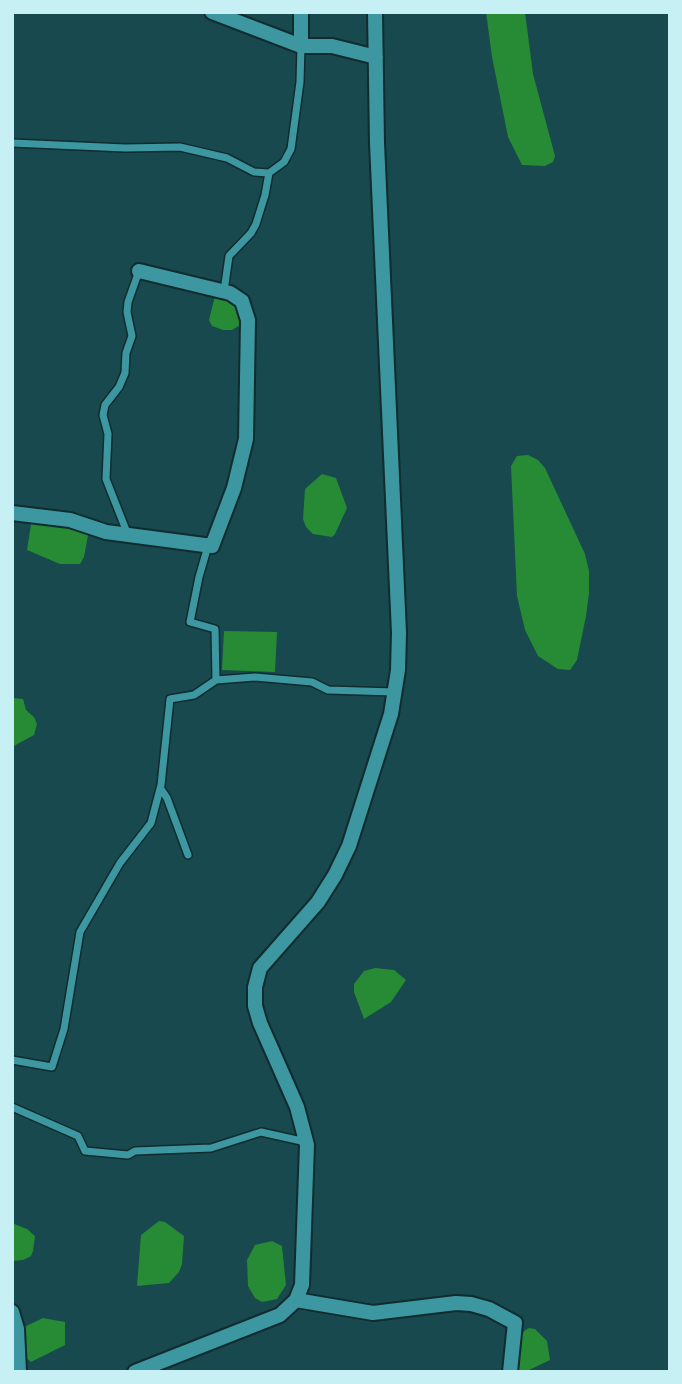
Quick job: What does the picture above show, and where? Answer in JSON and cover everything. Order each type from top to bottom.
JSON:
[{"type":"street","points":[[212,12],[301,46],[332,46],[376,57]]},
{"type":"street","points":[[301,12],[301,46]]},
{"type":"street","points":[[135,1372],[274,1319],[296,1300],[303,1277],[307,1142],[297,1107],[260,1023],[255,1006],[255,987],[260,968],[318,902],[343,861],[363,807],[395,692],[399,633],[378,156],[375,12]]},
{"type":"street","points":[[12,513],[69,520],[106,532],[212,546],[234,488],[248,422],[248,320],[242,301],[224,291],[139,271]]},
{"type":"street","points":[[296,1300],[373,1313],[456,1303],[489,1309],[515,1323],[510,1372]]},
{"type":"street","points":[[12,1312],[17,1329],[19,1372]]},
{"type":"lane","points":[[12,143],[125,148],[180,147],[227,158],[254,172],[269,173],[284,162],[292,149],[300,82],[301,46]]},
{"type":"lane","points":[[224,291],[229,256],[256,224],[269,173]]},
{"type":"lane","points":[[129,535],[106,479],[108,434],[103,410],[123,377],[126,353],[132,336],[127,312],[128,302],[139,271]]},
{"type":"lane","points":[[208,546],[190,622],[215,629],[216,680]]},
{"type":"lane","points":[[12,1060],[52,1067],[64,1029],[80,932],[120,863],[152,823],[161,789],[170,699],[194,695],[216,680],[254,677],[312,682],[328,690],[395,692]]},
{"type":"lane","points":[[161,789],[167,798],[188,855]]},
{"type":"lane","points":[[12,1107],[78,1136],[85,1151],[128,1155],[135,1151],[211,1148],[261,1132],[307,1142]]},
{"type":"shaded area","points":[[486,12],[525,12],[533,74],[555,156],[553,162],[545,166],[522,165],[508,137]]},
{"type":"shaded area","points":[[220,295],[237,303],[245,322],[232,330],[212,326],[209,320],[215,296]]},
{"type":"shaded area","points":[[528,455],[538,460],[545,468],[585,554],[589,571],[586,616],[577,660],[570,670],[558,669],[538,656],[525,630],[517,596],[511,466],[517,456]]},
{"type":"shaded area","points":[[322,474],[336,478],[347,508],[332,537],[313,534],[303,519],[305,489]]},
{"type":"shaded area","points":[[32,518],[89,530],[80,564],[60,564],[27,550]]},
{"type":"shaded area","points":[[224,631],[277,632],[275,672],[222,670]]},
{"type":"shaded area","points":[[12,698],[23,699],[26,710],[37,724],[34,735],[12,747]]},
{"type":"shaded area","points":[[375,968],[394,970],[406,980],[391,1002],[364,1019],[354,992],[354,984],[364,971]]},
{"type":"shaded area","points":[[159,1221],[165,1222],[184,1236],[182,1264],[169,1283],[137,1286],[141,1235]]},
{"type":"shaded area","points":[[12,1223],[27,1229],[35,1236],[31,1256],[23,1260],[12,1261]]},
{"type":"shaded area","points":[[272,1241],[282,1246],[286,1285],[277,1299],[262,1302],[255,1298],[248,1286],[247,1260],[255,1245]]},
{"type":"shaded area","points":[[43,1318],[65,1322],[65,1345],[31,1362],[25,1357],[24,1327]]},
{"type":"shaded area","points":[[535,1329],[547,1341],[550,1360],[525,1372],[516,1372],[519,1341],[524,1331]]}]
